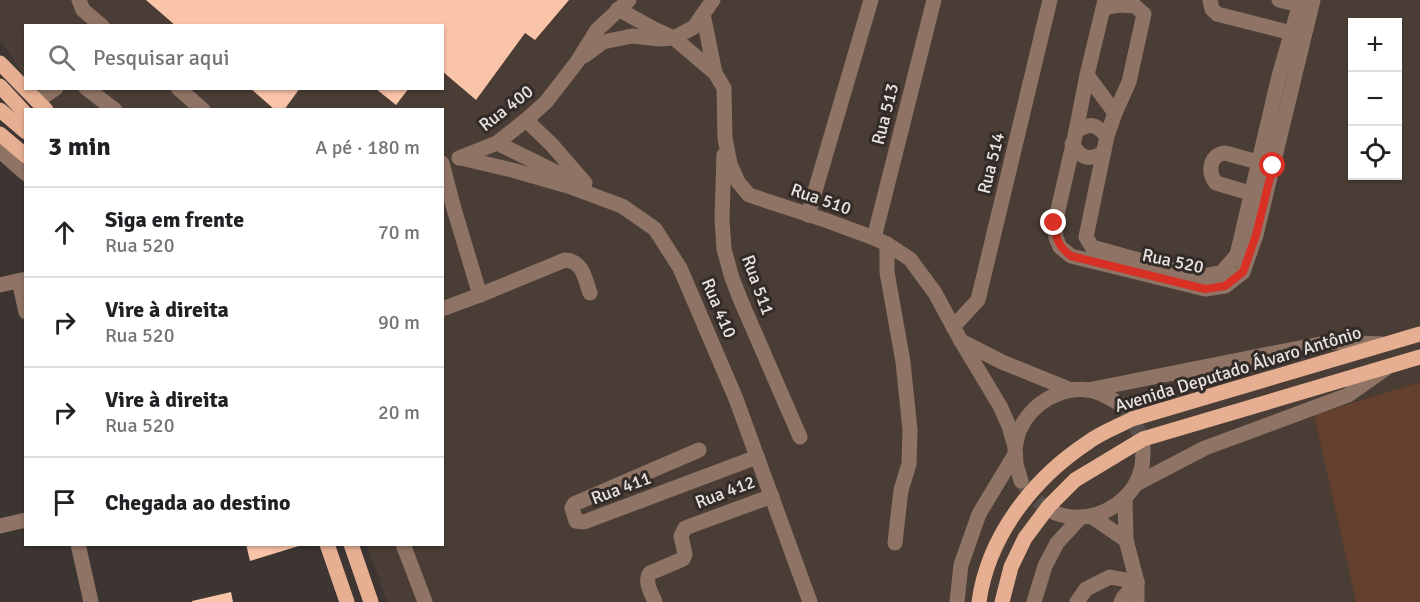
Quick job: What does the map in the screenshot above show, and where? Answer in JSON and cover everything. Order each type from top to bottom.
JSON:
[{"type":"main road","points":[[0,63],[24,88]]},
{"type":"main road","points":[[0,86],[24,112]]},
{"type":"main road","points":[[26,90],[41,105]]},
{"type":"main road","points":[[0,110],[24,130]]},
{"type":"main road","points":[[0,134],[24,154]]},
{"type":"main road","name":"Avenida Deputado Álvaro Antônio","points":[[979,602],[988,565],[1002,532],[1029,494],[1059,464],[1088,441],[1132,419],[1420,334]]},
{"type":"main road","points":[[1002,602],[1011,567],[1025,538],[1048,506],[1075,480],[1143,439],[1420,357]]},
{"type":"main road","points":[[328,546],[347,602]]},
{"type":"main road","points":[[352,546],[371,602]]},
{"type":"street","points":[[79,0],[83,10],[100,24]]},
{"type":"street","points":[[808,215],[871,0]]},
{"type":"street","name":"Rua 513","points":[[895,543],[901,490],[909,464],[909,430],[903,362],[881,241],[934,0]]},
{"type":"street","name":"Rua 514","points":[[953,327],[978,300],[1050,0]]},
{"type":"street","points":[[1210,0],[1212,9],[1217,14],[1298,35]]},
{"type":"street","points":[[1279,0],[1306,3]]},
{"type":"street","name":"Rua 520","points":[[1144,268],[1092,247],[1086,237],[1107,136],[1129,82],[1144,14],[1135,6],[1104,4],[1054,223],[1056,238],[1060,247],[1071,256],[1160,272],[1182,272],[1204,276],[1222,272],[1237,255],[1259,195],[1279,76],[1298,35],[1306,3]]},
{"type":"street","points":[[578,62],[603,42],[632,36],[674,38],[694,27],[708,4]]},
{"type":"street","name":"Rua 510","points":[[708,4],[715,73],[724,88],[724,138],[730,164],[738,182],[749,195],[881,241],[910,259],[935,293],[1000,406],[1009,426],[1021,481]]},
{"type":"street","points":[[578,62],[597,30],[623,5],[654,29],[674,38],[715,73]]},
{"type":"street","name":"Rua 400","points":[[444,162],[461,158],[497,143],[546,102],[578,62]]},
{"type":"street","points":[[1087,75],[1115,113]]},
{"type":"street","points":[[41,105],[54,90]]},
{"type":"street","points":[[89,90],[112,108]]},
{"type":"street","points":[[180,90],[201,108]]},
{"type":"street","points":[[526,120],[552,145],[589,188]]},
{"type":"street","points":[[1104,152],[1094,158],[1084,157],[1076,150],[1074,138],[1086,126],[1091,125],[1101,129],[1107,136]]},
{"type":"street","name":"Rua 511","points":[[724,138],[722,193],[724,249],[741,301],[800,437]]},
{"type":"street","points":[[497,143],[622,206]]},
{"type":"street","points":[[1259,195],[1216,183],[1210,171],[1218,153],[1266,164]]},
{"type":"street","points":[[1,154],[24,172]]},
{"type":"street","name":"Rua 410","points":[[461,158],[568,186],[622,206],[655,229],[680,268],[736,399],[810,602]]},
{"type":"street","points":[[444,170],[480,295]]},
{"type":"street","points":[[444,308],[565,260],[573,261],[579,266],[590,293]]},
{"type":"street","points":[[0,285],[22,280],[24,296]]},
{"type":"street","points":[[961,341],[1002,362],[1071,390]]},
{"type":"street","points":[[957,602],[961,565],[979,514],[1015,451],[1019,431],[1027,416],[1040,403],[1054,394],[1071,390],[1088,390],[1330,342],[1385,344]]},
{"type":"street","points":[[1136,484],[1205,448],[1348,394],[1389,366]]},
{"type":"street","points":[[1088,390],[1105,395],[1119,404]]},
{"type":"street","points":[[1055,513],[1086,517],[1109,510],[1125,499],[1136,484],[1142,466],[1143,447]]},
{"type":"street","name":"Rua 411","points":[[699,450],[574,504],[572,508],[576,521],[584,522],[757,457]]},
{"type":"street","name":"Rua 412","points":[[655,602],[646,580],[650,573],[683,559],[685,554],[681,536],[685,528],[772,496]]},
{"type":"street","points":[[1125,499],[1126,540],[1137,582],[1137,602]]},
{"type":"street","points":[[1086,517],[1126,540]]},
{"type":"street","points":[[1034,602],[1045,567],[1057,543],[1086,517]]},
{"type":"street","points":[[0,526],[24,520]]},
{"type":"street","points":[[78,546],[91,602]]},
{"type":"street","points":[[404,546],[425,602]]},
{"type":"street","points":[[1077,602],[1086,589],[1110,578],[1137,582]]},
{"type":"street","points":[[1121,602],[1137,582]]},
{"type":"shaded area","points":[[0,0],[1420,0],[1420,382],[1314,415],[1356,602],[387,602],[367,546],[444,546],[444,108],[53,108],[35,90],[444,90],[444,24],[24,24],[24,76],[0,40]]},
{"type":"shaded area","points":[[1420,382],[1420,602],[1356,602],[1314,415]]},
{"type":"building","points":[[146,0],[569,0],[535,40],[525,33],[476,100],[444,73],[444,24],[174,24]]},
{"type":"building","points":[[252,90],[299,90],[285,108],[273,108]]},
{"type":"building","points":[[377,90],[407,90],[396,105]]},
{"type":"building","points":[[246,546],[299,546],[250,561]]},
{"type":"building","points":[[231,592],[233,602],[192,602],[192,601]]},
{"type":"tunnel","points":[[1120,404],[1135,424],[1143,447]]},
{"type":"tunnel","points":[[1023,483],[1037,500],[1055,513]]},
{"type":"route","points":[[1054,223],[1060,247],[1071,256],[1205,289],[1225,286],[1243,272],[1256,235],[1273,166]]}]
